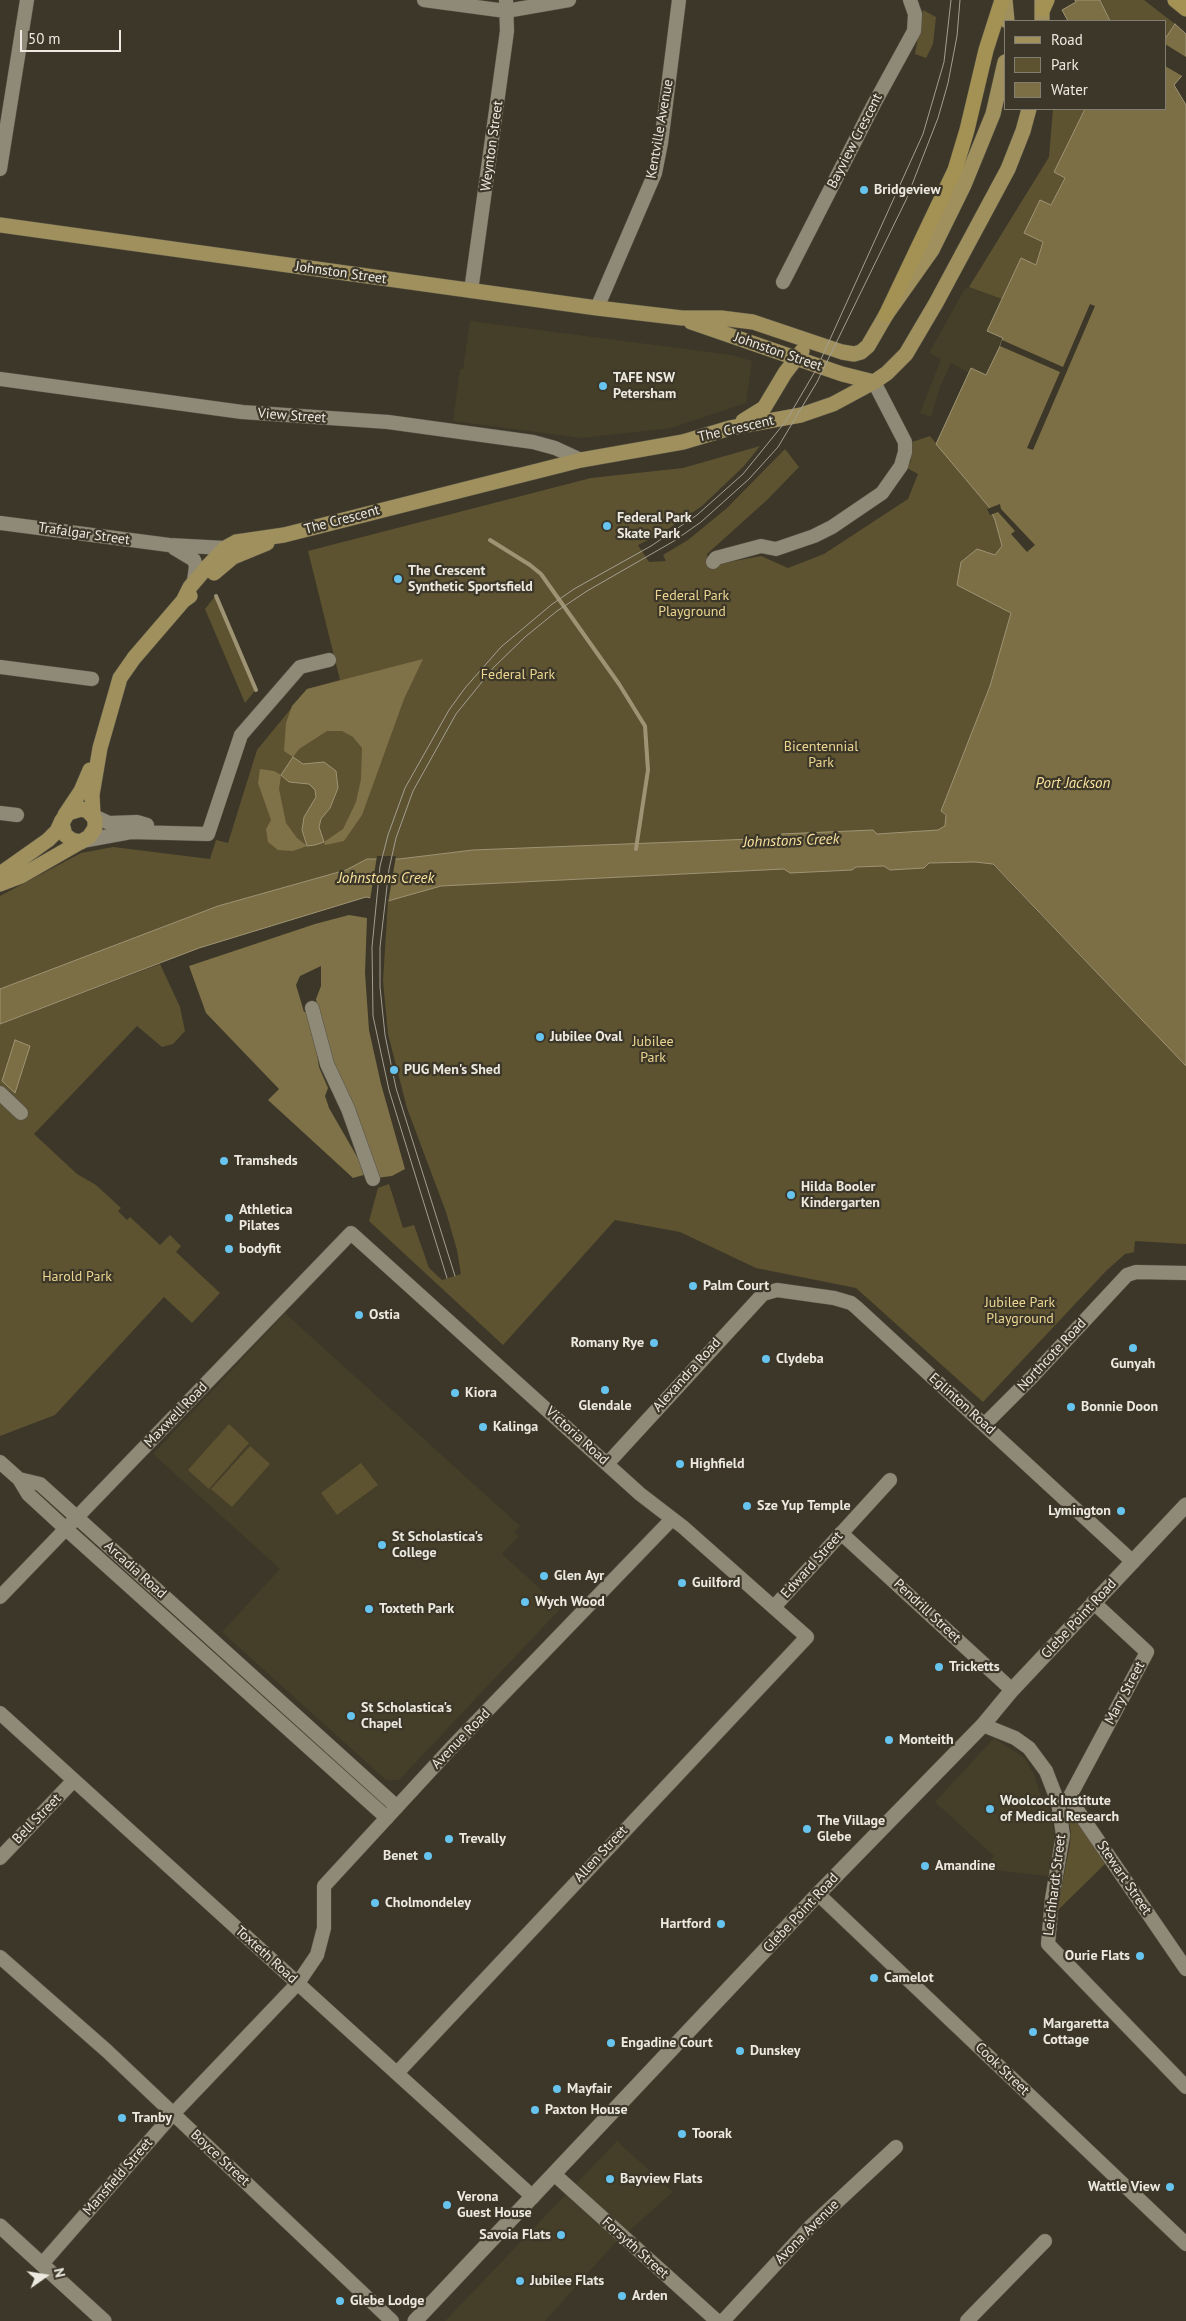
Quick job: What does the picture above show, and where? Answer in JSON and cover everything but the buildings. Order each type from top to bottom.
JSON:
[{"type":"highway","points":[[886,315],[955,170],[986,50],[1004,0]]},
{"type":"highway","points":[[1175,0],[1186,10]]},
{"type":"main road","points":[[1004,0],[1007,20]]},
{"type":"main road","points":[[886,315],[932,250],[964,185],[993,114],[1004,66]]},
{"type":"main road","name":"The Crescent","points":[[183,601],[194,582],[225,548],[241,541],[284,535],[581,460],[683,442],[730,428],[810,412],[833,404],[874,382],[887,374],[906,354],[936,303],[1008,169],[1023,131],[1029,110]]},
{"type":"main road","name":"Johnston Street","points":[[0,225],[597,308],[682,318],[721,318],[753,322],[848,354],[861,352],[868,346],[886,315]]},
{"type":"main road","name":"Johnston Street","points":[[682,318],[842,374],[874,382]]},
{"type":"main road","points":[[730,428],[764,408],[795,357],[805,349],[817,344],[826,354],[874,382]]},
{"type":"main road","name":"The Crescent","points":[[93,815],[92,794],[100,748],[120,678],[134,658],[183,601],[229,560],[284,535]]},
{"type":"main road","name":"The Crescent","points":[[0,874],[48,840],[57,831],[81,791],[100,748]]},
{"type":"main road","points":[[0,884],[21,876],[81,842],[89,837],[95,828],[93,815],[86,810],[79,809],[68,813],[63,819],[62,827],[65,835],[72,840],[81,842]]},
{"type":"street","points":[[0,169],[27,0]]},
{"type":"street","points":[[424,0],[506,5],[569,0]]},
{"type":"street","name":"Kentville Avenue","points":[[597,308],[655,173],[661,144],[679,0]]},
{"type":"street","name":"Bayview Crescent","points":[[783,282],[874,104],[914,31],[915,14],[910,0]]},
{"type":"street","name":"Weynton Street","points":[[471,291],[507,31],[506,5]]},
{"type":"street","name":"View Street","points":[[0,379],[242,412],[388,422],[514,439],[555,448],[581,460]]},
{"type":"street","points":[[713,562],[716,558],[761,546],[776,549],[804,540],[832,527],[882,493],[900,466],[905,452],[905,442],[874,382]]},
{"type":"street","name":"Trafalgar Street","points":[[0,523],[169,545],[225,548]]},
{"type":"street","name":"Trafalgar Street","points":[[169,545],[194,560],[196,565],[194,582]]},
{"type":"street","points":[[81,842],[128,832],[208,834],[241,736],[300,667],[329,660]]},
{"type":"street","points":[[0,667],[92,679]]},
{"type":"street","points":[[0,813],[17,815]]},
{"type":"street","points":[[93,815],[109,823],[140,823],[164,832]]},
{"type":"street","points":[[312,1008],[327,1064],[348,1109],[373,1179]]},
{"type":"street","points":[[0,1093],[21,1112]]},
{"type":"street","name":"Victoria Road","points":[[351,1233],[640,1494],[672,1519],[807,1637]]},
{"type":"street","name":"Maxwell Road","points":[[0,1597],[351,1233]]},
{"type":"street","name":"Northcote Road","points":[[984,1425],[1032,1377],[1127,1275],[1133,1272],[1186,1273]]},
{"type":"street","name":"Alexandra Road","points":[[607,1464],[756,1299],[769,1291]]},
{"type":"street","name":"Eglinton Road","points":[[769,1291],[826,1297],[851,1303],[1133,1562]]},
{"type":"street","name":"Arcadia Road","points":[[0,1462],[20,1479],[28,1494],[66,1529],[387,1818]]},
{"type":"street","name":"Arcadia Road","points":[[20,1479],[40,1484],[397,1807]]},
{"type":"street","name":"Edward Street","points":[[774,1607],[890,1480]]},
{"type":"street","name":"Glebe Point Road","points":[[415,2321],[818,1894],[982,1725],[1012,1690],[1186,1505]]},
{"type":"street","name":"Avenue Road","points":[[298,1983],[317,1955],[324,1928],[324,1886],[672,1519]]},
{"type":"street","name":"Pendrill Street","points":[[841,1533],[1012,1690]]},
{"type":"street","name":"Mary Street","points":[[1063,1800],[1147,1652],[1094,1602]]},
{"type":"street","name":"Allen Street","points":[[397,2073],[807,1637]]},
{"type":"street","points":[[236,1682],[246,1671]]},
{"type":"street","name":"Toxteth Road","points":[[0,1713],[533,2197]]},
{"type":"street","name":"Leichhardt Street","points":[[982,1725],[1015,1738],[1029,1748],[1046,1770],[1063,1800],[1063,1835],[1052,1899],[1048,1944],[1186,2087]]},
{"type":"street","points":[[303,1743],[313,1732]]},
{"type":"street","name":"Bell Street","points":[[0,1858],[74,1780]]},
{"type":"street","name":"Stewart Street","points":[[1063,1800],[1186,1969]]},
{"type":"street","name":"Cook Street","points":[[818,1894],[1186,2244]]},
{"type":"street","name":"Boyce Street","points":[[0,1957],[107,2051],[392,2321]]},
{"type":"street","name":"Mansfield Street","points":[[42,2264],[173,2114],[298,1983]]},
{"type":"street","name":"Avona Avenue","points":[[723,2321],[810,2228],[896,2147]]},
{"type":"street","name":"Forsyth Street","points":[[554,2174],[717,2321]]},
{"type":"street","points":[[0,2226],[104,2321]]},
{"type":"street","points":[[967,2321],[1045,2241]]},
{"type":"shaded area","points":[[969,287],[1002,299],[987,331],[1003,338],[986,375],[971,368],[969,373],[951,363],[940,387],[931,417],[920,413],[941,359],[929,353],[964,290]]},
{"type":"shaded area","name":"TAFE NSW Petersham","points":[[470,321],[732,355],[752,361],[746,403],[671,428],[581,438],[453,421],[460,369],[463,369]]},
{"type":"shaded area","points":[[423,659],[404,699],[362,815],[344,841],[325,845],[324,842],[343,829],[356,802],[361,779],[362,748],[353,737],[342,731],[327,731],[299,749],[293,757],[284,751],[286,723],[292,706],[307,689]]},
{"type":"shaded area","points":[[260,769],[274,771],[281,775],[279,789],[286,823],[297,838],[307,846],[293,851],[278,850],[268,842],[266,829],[271,820],[258,783]]},
{"type":"shaded area","points":[[349,915],[367,918],[365,973],[369,1030],[381,1084],[405,1169],[392,1176],[376,1178],[333,1062],[321,1025],[316,999],[321,986],[321,966],[300,976],[296,985],[304,1012],[310,1011],[319,1067],[328,1088],[325,1096],[329,1108],[367,1174],[353,1178],[268,1100],[279,1089],[206,1013],[189,966],[315,924]]},
{"type":"shaded area","name":"St Scholastica's College","points":[[285,1313],[520,1526],[514,1532],[519,1536],[502,1554],[561,1608],[399,1780],[386,1780],[222,1632],[280,1569],[153,1454]]},
{"type":"shaded area","name":"Woolcock Institute of Medical Research","points":[[994,1738],[1025,1758],[1034,1775],[1042,1799],[1047,1799],[1054,1830],[1054,1844],[1048,1876],[984,1869],[994,1856],[935,1802]]},
{"type":"shaded area","points":[[617,2141],[673,2192],[613,2245],[545,2321],[445,2321]]},
{"type":"green space","points":[[1101,0],[1144,0],[1175,24],[1166,38],[1166,20],[1110,20]]},
{"type":"green space","points":[[923,10],[936,17],[933,44],[926,58],[915,54]]},
{"type":"green space","points":[[1053,110],[1085,110],[1055,172],[1065,177],[1051,205],[1040,201],[1025,233],[1043,242],[1036,265],[1021,259],[1002,299],[969,287],[1049,157]]},
{"type":"green space","points":[[930,436],[989,507],[995,520],[1002,547],[995,555],[977,549],[962,562],[1011,613],[990,686],[941,811],[1186,1066],[1186,1244],[1135,1241],[1134,1252],[1125,1254],[1106,1271],[983,1402],[856,1288],[756,1268],[680,1232],[615,1220],[503,1345],[369,1221],[378,1188],[389,1184],[403,1228],[414,1225],[429,1268],[442,1280],[461,1274],[457,1250],[446,1212],[407,1108],[388,1034],[383,981],[388,901],[441,886],[725,872],[636,844],[473,850],[399,859],[367,859],[346,870],[218,906],[0,989],[0,896],[81,853],[113,847],[210,859],[216,840],[228,843],[257,750],[307,689],[340,680],[308,551],[591,478],[683,468],[760,446],[744,466],[702,506],[662,533],[638,545],[649,562],[666,561],[663,555],[688,540],[727,508],[785,449],[799,467],[767,500],[707,554],[708,561],[724,563],[761,556],[788,568],[824,554],[908,499],[918,474],[907,468],[911,461],[912,442]]},
{"type":"green space","points":[[217,594],[257,688],[245,703],[205,609]]},
{"type":"green space","name":"Harold Park","points":[[160,964],[180,1007],[185,1031],[173,1044],[162,1047],[137,1026],[34,1134],[77,1174],[96,1185],[121,1208],[118,1211],[127,1220],[130,1217],[160,1245],[170,1235],[181,1246],[176,1252],[220,1293],[192,1323],[164,1297],[55,1415],[0,1436],[0,1024]]},
{"type":"green space","points":[[229,1424],[249,1443],[209,1489],[188,1470]]},
{"type":"green space","points":[[250,1446],[270,1464],[232,1507],[211,1489]]},
{"type":"green space","points":[[361,1463],[378,1485],[337,1515],[321,1493]]},
{"type":"green space","points":[[1071,1809],[1105,1864],[1057,1911],[1070,1844],[1071,1832],[1067,1812]]},
{"type":"water","points":[[1075,0],[1100,0],[1110,20],[1067,20],[1062,10],[1076,2]]},
{"type":"water","name":"Port Jackson","points":[[1175,24],[1186,34],[1186,71],[1174,85],[1186,105],[1186,1066],[993,864],[975,862],[929,863],[924,868],[890,870],[884,866],[856,867],[852,870],[790,873],[784,869],[441,886],[388,901],[366,897],[199,948],[0,1024],[0,989],[218,906],[346,870],[367,859],[399,859],[473,850],[778,838],[781,834],[873,830],[877,834],[938,830],[945,826],[946,815],[941,811],[990,686],[1011,613],[957,585],[961,562],[977,549],[995,555],[1002,546],[995,520],[989,507],[936,444],[971,368],[986,375],[1000,346],[1003,338],[987,331],[1021,258],[1036,265],[1043,242],[1024,233],[1040,200],[1051,205],[1065,178],[1054,172],[1085,110],[1166,110],[1166,38]]},
{"type":"water","points":[[293,757],[303,764],[324,762],[336,771],[338,788],[330,808],[321,819],[319,827],[324,842],[315,845],[307,846],[302,830],[304,817],[316,797],[315,790],[309,784],[289,782],[281,775]]},
{"type":"water","points":[[15,1040],[30,1046],[15,1093],[2,1081]]},
{"type":"pier","points":[[1166,45],[1186,57],[1186,75],[1184,77],[1166,67]]},
{"type":"pier","points":[[1090,304],[1095,306],[1033,450],[1027,448],[1060,372],[1000,346],[1002,340],[1063,367]]},
{"type":"pier","points":[[1000,504],[1001,509],[1035,545],[1027,552],[1011,534],[1015,531],[998,512],[990,515],[987,509]]},
{"type":"pier","points":[[377,856],[396,856],[388,903],[370,900]]},
{"type":"waterway","points":[[490,540],[541,574],[619,684],[645,726],[648,770],[636,849]]},
{"type":"waterway","points":[[216,596],[256,690]]},
{"type":"tram line","points":[[447,1278],[389,1090],[373,1016],[372,947],[380,866],[388,835],[405,788],[449,710],[465,688],[501,647],[551,605],[574,589],[651,546],[697,515],[743,474],[786,421],[817,368],[923,134],[944,62],[951,0]]},
{"type":"tram line","points":[[455,1276],[396,1088],[385,1035],[380,987],[380,947],[389,869],[396,838],[413,791],[456,714],[494,667],[525,637],[557,611],[587,591],[674,541],[701,522],[749,479],[778,447],[817,382],[906,200],[938,118],[948,83],[957,36],[960,0]]},
{"type":"place","name":"Bridgeview","points":[[864,190]]},
{"type":"place","name":"TAFE NSW Petersham","points":[[603,386]]},
{"type":"place","name":"Federal Park Skate Park","points":[[607,526]]},
{"type":"place","name":"The Crescent Synthetic Sportsfield","points":[[398,579]]},
{"type":"place","name":"Jubilee Oval","points":[[540,1037]]},
{"type":"place","name":"PUG Men's Shed","points":[[394,1070]]},
{"type":"place","name":"Tramsheds","points":[[224,1161]]},
{"type":"place","name":"Hilda Booler Kindergarten","points":[[791,1195]]},
{"type":"place","name":"Athletica Pilates","points":[[229,1218]]},
{"type":"place","name":"bodyfit","points":[[229,1249]]},
{"type":"place","name":"Palm Court","points":[[693,1286]]},
{"type":"place","name":"Ostia","points":[[359,1315]]},
{"type":"place","name":"Romany Rye","points":[[654,1343]]},
{"type":"place","name":"Gunyah","points":[[1133,1348]]},
{"type":"place","name":"Clydeba","points":[[766,1359]]},
{"type":"place","name":"Glendale","points":[[605,1390]]},
{"type":"place","name":"Kiora","points":[[455,1393]]},
{"type":"place","name":"Bonnie Doon","points":[[1071,1407]]},
{"type":"place","name":"Kalinga","points":[[483,1427]]},
{"type":"place","name":"Highfield","points":[[680,1464]]},
{"type":"place","name":"Sze Yup Temple","points":[[747,1506]]},
{"type":"place","name":"Lymington","points":[[1121,1511]]},
{"type":"place","name":"St Scholastica's College","points":[[382,1545]]},
{"type":"place","name":"Glen Ayr","points":[[544,1576]]},
{"type":"place","name":"Guilford","points":[[682,1583]]},
{"type":"place","name":"Wych Wood","points":[[525,1602]]},
{"type":"place","name":"Toxteth Park","points":[[369,1609]]},
{"type":"place","name":"Tricketts","points":[[939,1667]]},
{"type":"place","name":"St Scholastica's Chapel","points":[[351,1716]]},
{"type":"place","name":"Monteith","points":[[889,1740]]},
{"type":"place","name":"Woolcock Institute of Medical Research","points":[[990,1809]]},
{"type":"place","name":"The Village Glebe","points":[[807,1829]]},
{"type":"place","name":"Trevally","points":[[449,1839]]},
{"type":"place","name":"Benet","points":[[428,1856]]},
{"type":"place","name":"Amandine","points":[[925,1866]]},
{"type":"place","name":"Cholmondeley","points":[[375,1903]]},
{"type":"place","name":"Hartford","points":[[721,1924]]},
{"type":"place","name":"Ourie Flats","points":[[1140,1956]]},
{"type":"place","name":"Camelot","points":[[874,1978]]},
{"type":"place","name":"Margaretta Cottage","points":[[1033,2032]]},
{"type":"place","name":"Engadine Court","points":[[611,2043]]},
{"type":"place","name":"Dunskey","points":[[740,2051]]},
{"type":"place","name":"Mayfair","points":[[557,2089]]},
{"type":"place","name":"Paxton House","points":[[535,2110]]},
{"type":"place","name":"Tranby","points":[[122,2118]]},
{"type":"place","name":"Toorak","points":[[682,2134]]},
{"type":"place","name":"Bayview Flats","points":[[610,2179]]},
{"type":"place","name":"Wattle View","points":[[1170,2187]]},
{"type":"place","name":"Verona Guest House","points":[[447,2205]]},
{"type":"place","name":"Savoia Flats","points":[[561,2235]]},
{"type":"place","name":"Jubilee Flats","points":[[520,2281]]},
{"type":"place","name":"Arden","points":[[622,2296]]},
{"type":"place","name":"Glebe Lodge","points":[[340,2301]]},
{"type":"park label","name":"Federal Park Playground","points":[[692,604]]},
{"type":"park label","name":"Federal Park","points":[[518,675]]},
{"type":"park label","name":"Bicentennial Park","points":[[821,756]]},
{"type":"park label","name":"Jubilee Park","points":[[653,1050]]},
{"type":"park label","name":"Jubilee Park Playground","points":[[1020,1312]]},
{"type":"water label","name":"Johnstons Creek","points":[[791,841]]},
{"type":"water label","name":"Johnstons Creek","points":[[386,879]]}]
